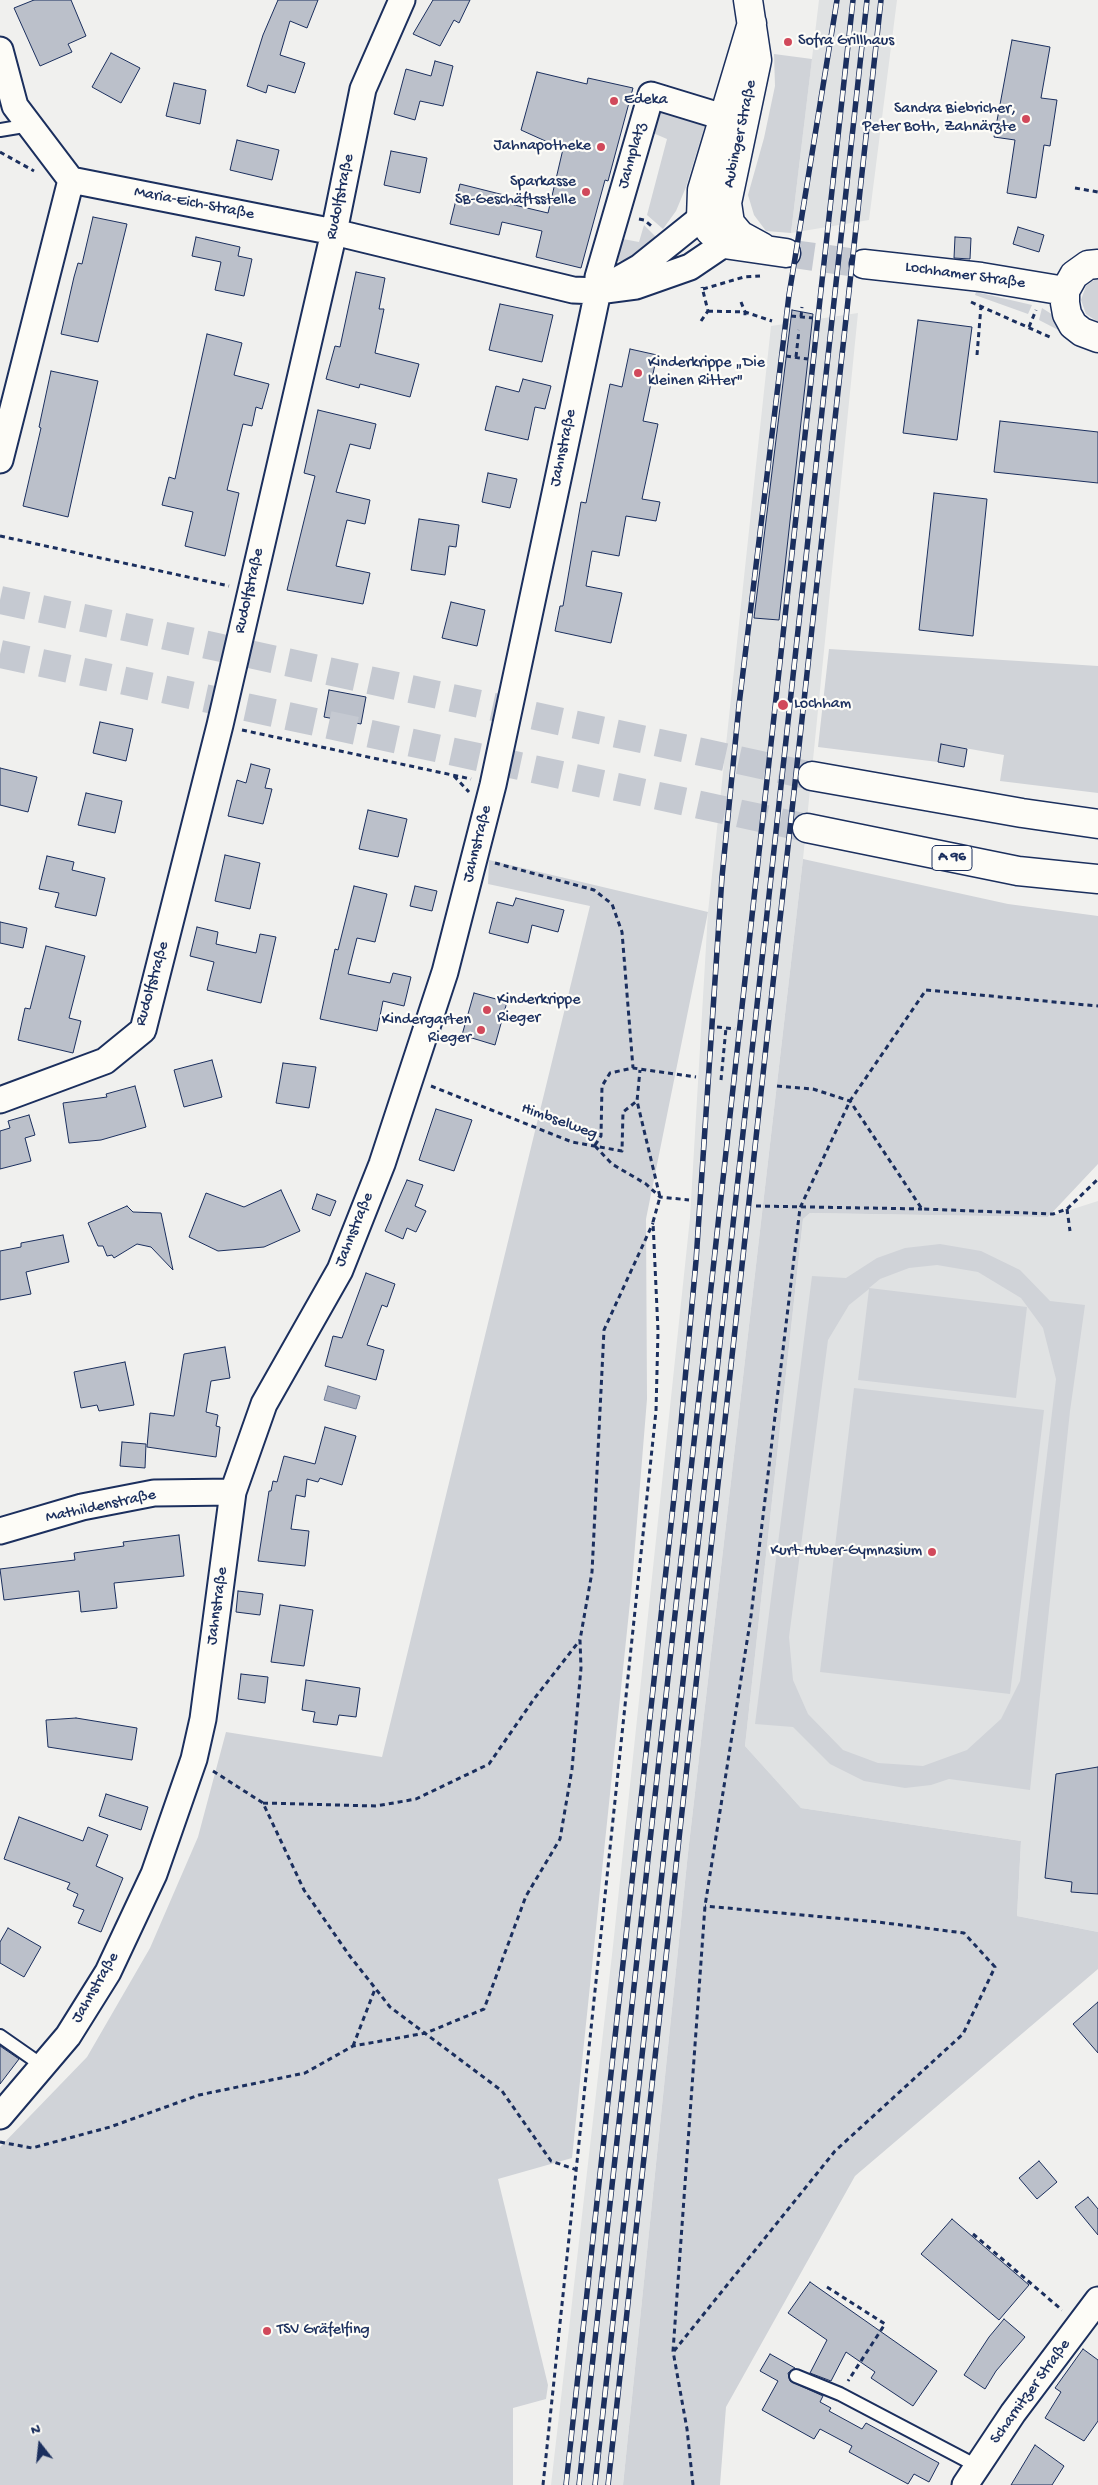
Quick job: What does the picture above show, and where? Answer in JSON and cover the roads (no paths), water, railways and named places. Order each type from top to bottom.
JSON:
[{"type":"main road","name":"Aubinger Straße","points":[[701,218],[702,190],[750,12]]},
{"type":"main road","name":"Aubinger Straße","points":[[727,233],[729,186],[757,60],[750,12]]},
{"type":"main road","points":[[701,218],[710,231],[740,234],[772,260]]},
{"type":"main road","name":"Lochhamer Straße","points":[[864,264],[981,277],[1066,290]]},
{"type":"main road","points":[[1098,264],[1088,265],[1074,275],[1066,290],[1067,314],[1073,325],[1082,332],[1098,338]]},
{"type":"main road","points":[[812,776],[1022,814],[1098,824]]},
{"type":"main road","name":"A 96","points":[[807,828],[1018,871],[1098,879]]},
{"type":"street","name":"Rudolfstraße","points":[[0,1100],[105,1060],[143,1030],[220,725],[334,232],[363,89],[402,0]]},
{"type":"street","points":[[0,50],[16,106],[71,180],[0,460]]},
{"type":"street","name":"Jahnplatz","points":[[598,291],[598,277],[651,95],[723,117]]},
{"type":"street","name":"Maria-Eich-Straße","points":[[71,180],[334,232],[573,290],[598,291],[636,286],[690,267],[727,233]]},
{"type":"street","points":[[598,291],[640,267],[701,218]]},
{"type":"street","name":"Jahnstraße","points":[[0,2116],[68,2036],[108,1972],[154,1874],[194,1759],[203,1719],[233,1492],[264,1404],[340,1270],[382,1164],[445,972],[493,785],[598,291]]},
{"type":"street","name":"Mathildenstraße","points":[[0,1531],[82,1507],[154,1494],[233,1492]]},
{"type":"street","name":"Scharnitzer Straße","points":[[971,2475],[1098,2300]]},
{"type":"lane","points":[[0,130],[30,125]]},
{"type":"lane","points":[[0,2036],[43,2066]]},
{"type":"lane","points":[[796,2376],[840,2394],[971,2475]]},
{"type":"water","points":[[328,1386],[360,1396],[356,1409],[324,1400]]},
{"type":"tunnel","points":[[786,253],[864,264]]},
{"type":"tunnel","points":[[0,600],[812,776]]},
{"type":"tunnel","points":[[0,654],[807,828]]},
{"type":"railway","points":[[566,2485],[675,1488],[696,1261],[722,877],[739,705],[789,295],[837,0]]},
{"type":"railway","points":[[579,2485],[853,0]]},
{"type":"railway","points":[[595,2485],[867,0]]},
{"type":"railway","points":[[608,2485],[881,0]]},
{"type":"place","name":"Sofra Grillhaus","points":[[788,42]]},
{"type":"place","name":"Edeka","points":[[614,101]]},
{"type":"place","name":"Sandra Biebricher, Peter Both, Zahnärzte","points":[[1026,119]]},
{"type":"place","name":"Jahnapotheke","points":[[601,147]]},
{"type":"place","name":"Sparkasse SB-Geschäftsstelle","points":[[586,192]]},
{"type":"place","name":"Kinderkrippe „Die kleinen Ritter\"","points":[[638,373]]},
{"type":"place","name":"Lochham","points":[[783,705]]},
{"type":"place","name":"Kinderkrippe Rieger","points":[[487,1010]]},
{"type":"place","name":"Kindergarten Rieger","points":[[481,1030]]},
{"type":"place","name":"Kurt-Huber-Gymnasium","points":[[932,1552]]},
{"type":"place","name":"TSV Gräfelfing","points":[[267,2331]]}]
